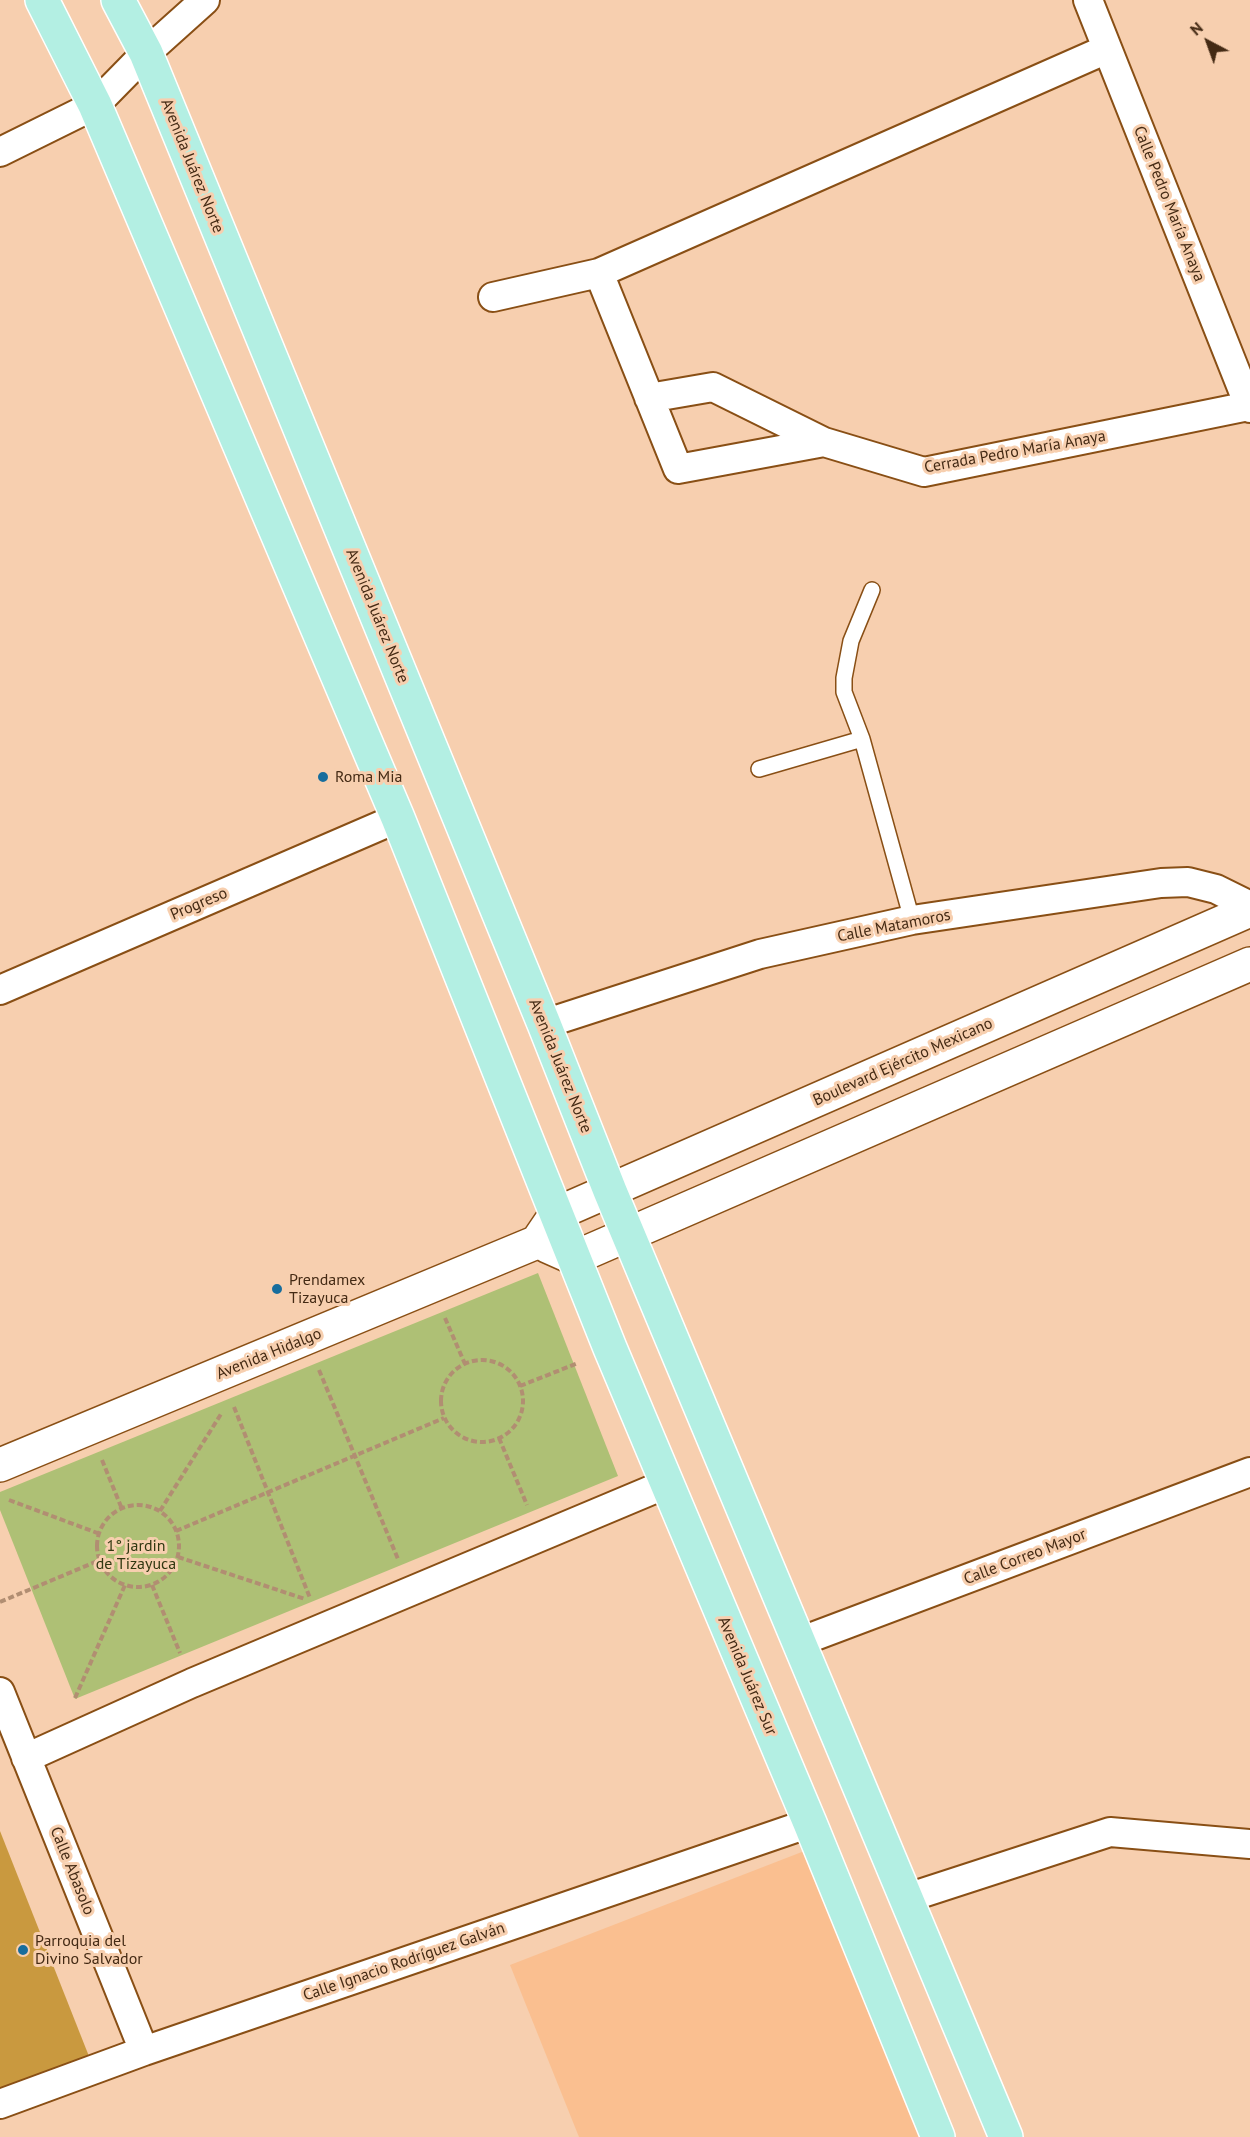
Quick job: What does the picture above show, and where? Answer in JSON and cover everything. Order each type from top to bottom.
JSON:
[{"type":"main road","points":[[42,0],[95,105],[398,818],[556,1214],[537,1242],[574,1258],[1250,964]]},
{"type":"main road","name":"Avenida Juárez Norte","points":[[118,0],[146,53],[544,1023],[628,1234]]},
{"type":"main road","name":"Boulevard Ejército Mexicano","points":[[556,1214],[1250,908]]},
{"type":"main road","name":"Avenida Juárez Sur","points":[[556,1214],[666,1484],[810,1823],[938,2137]]},
{"type":"main road","points":[[628,1234],[1006,2137]]},
{"type":"main road","name":"Avenida Hidalgo","points":[[0,1465],[537,1242]]},
{"type":"street","points":[[0,152],[95,105],[146,53],[205,0]]},
{"type":"street","name":"Calle Pedro María Anaya","points":[[1088,0],[1250,407]]},
{"type":"street","points":[[493,297],[599,273],[1107,49]]},
{"type":"street","points":[[599,273],[649,398],[713,387],[824,442]]},
{"type":"street","name":"Cerrada Pedro María Anaya","points":[[649,398],[678,469],[824,442],[924,472],[1250,407]]},
{"type":"street","name":"Progreso","points":[[0,990],[398,818]]},
{"type":"street","name":"Calle Matamoros","points":[[544,1023],[760,954],[912,920],[1161,883],[1188,882],[1216,889],[1250,908]]},
{"type":"street","name":"Calle Correo Mayor","points":[[799,1642],[1250,1473]]},
{"type":"street","points":[[26,1758],[192,1683],[666,1484]]},
{"type":"street","name":"Calle Abasolo","points":[[0,1692],[144,2051]]},
{"type":"street","name":"Calle Ignacio Rodríguez Galván","points":[[0,2104],[144,2051],[810,1823]]},
{"type":"street","points":[[907,1898],[1110,1832],[1250,1844]]},
{"type":"lane","points":[[872,590],[851,641],[844,678],[844,692],[862,739],[912,920]]},
{"type":"lane","points":[[759,769],[862,739]]},
{"type":"path","points":[[443,1313],[465,1364]]},
{"type":"path","points":[[477,1361],[491,1362],[513,1374],[520,1386],[523,1399],[521,1412],[511,1429],[499,1438],[482,1442],[468,1440],[456,1433],[444,1418],[441,1396],[445,1383],[465,1364],[477,1361]]},
{"type":"path","points":[[316,1364],[400,1565]]},
{"type":"path","points":[[520,1386],[574,1365]]},
{"type":"path","points":[[178,1557],[312,1601],[231,1398]]},
{"type":"path","points":[[160,1511],[225,1407]]},
{"type":"path","points":[[177,1531],[444,1418]]},
{"type":"path","points":[[499,1438],[530,1512]]},
{"type":"path","points":[[99,1452],[122,1509]]},
{"type":"path","points":[[0,1497],[100,1534]]},
{"type":"path","points":[[147,1506],[160,1511],[177,1531],[178,1557],[173,1569],[152,1585],[138,1587],[125,1585],[112,1578],[103,1568],[100,1560],[98,1541],[102,1528],[110,1517],[122,1509],[147,1506]]},
{"type":"path","points":[[0,1602],[100,1560]]},
{"type":"path","points":[[75,1699],[125,1585]]},
{"type":"path","points":[[152,1585],[181,1655]]},
{"type":"shaded area","points":[[807,1850],[924,2137],[579,2137],[510,1965]]},
{"type":"green space","name":"1° jardin de Tizayuca","points":[[538,1273],[618,1476],[75,1699],[0,1510],[0,1492]]},
{"type":"building","name":"Parroquia del Divino Salvador","points":[[0,1831],[94,2069],[0,2100]]},
{"type":"place","name":"Roma Mia","points":[[323,777]]},
{"type":"place","name":"Prendamex Tizayuca","points":[[277,1289]]},
{"type":"place","name":"Parroquia del Divino Salvador","points":[[23,1950]]}]
